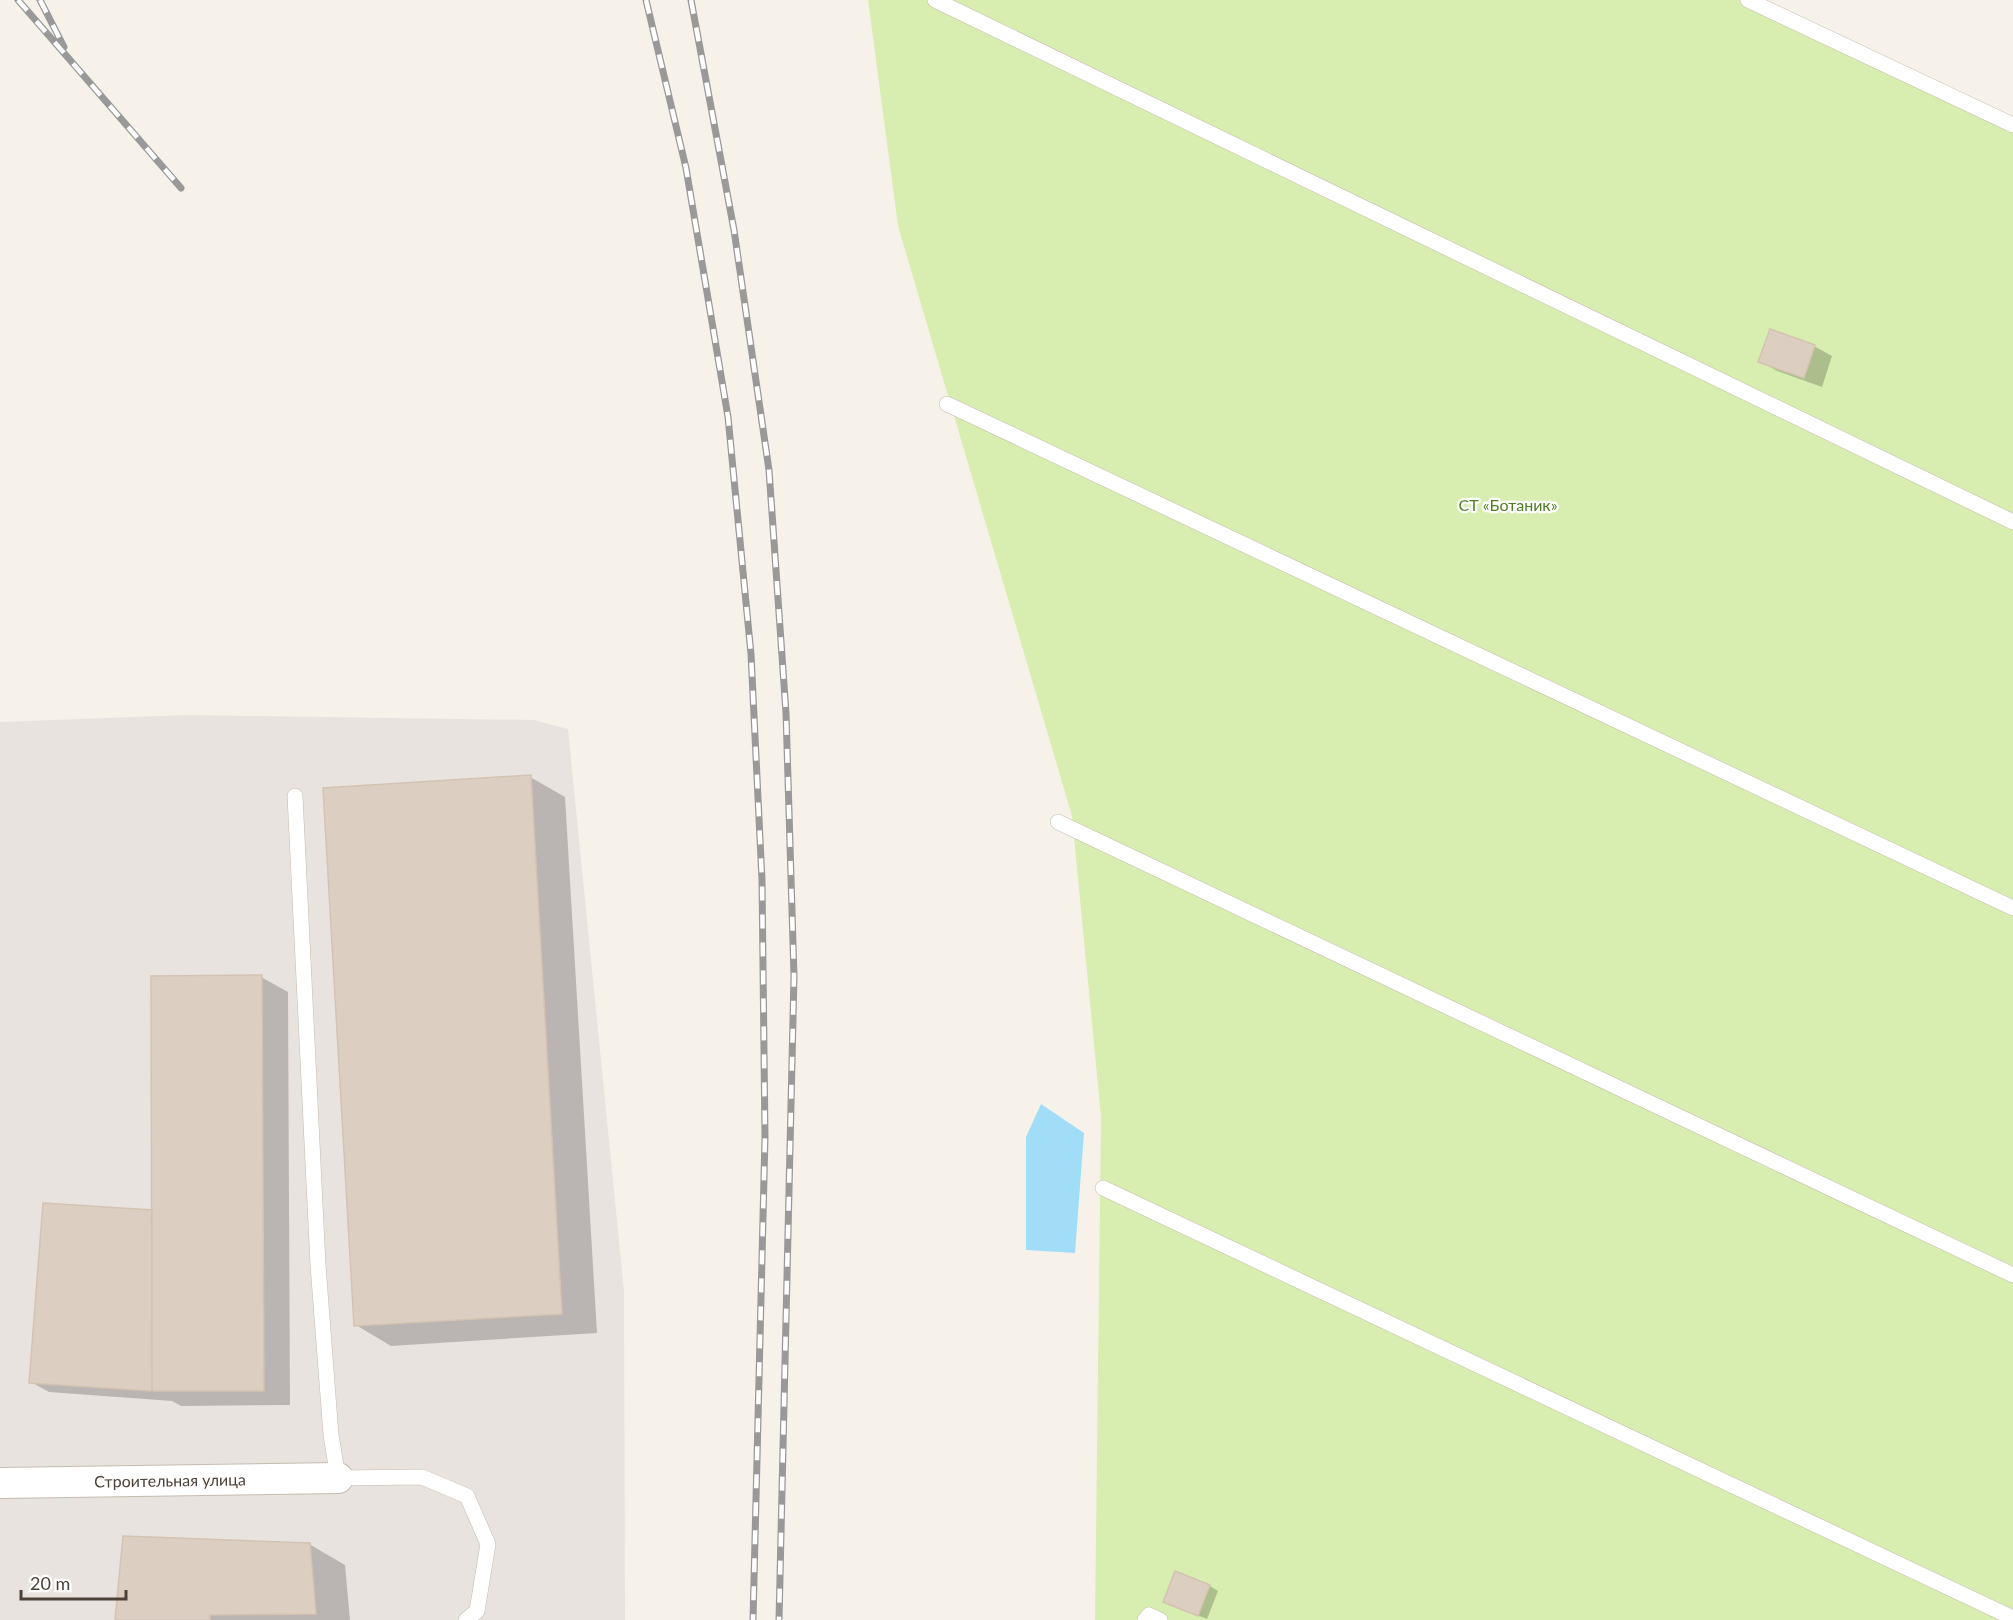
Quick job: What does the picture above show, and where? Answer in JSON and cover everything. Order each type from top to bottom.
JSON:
[{"type":"street","name":"Строительная улица","points":[[0,1483],[338,1478]]},
{"type":"lane","points":[[934,0],[2013,522]]},
{"type":"lane","points":[[1748,0],[2013,126]]},
{"type":"lane","points":[[947,404],[2013,908]]},
{"type":"lane","points":[[295,796],[318,1265],[331,1435],[338,1478],[422,1477],[467,1496],[488,1544],[477,1611],[466,1620]]},
{"type":"lane","points":[[1058,822],[2013,1275]]},
{"type":"lane","points":[[1104,1188],[2013,1618]]},
{"type":"lane","points":[[1144,1620],[1149,1615],[1160,1620]]},
{"type":"shaded area","points":[[188,715],[534,720],[568,729],[624,1291],[625,1620],[0,1620],[0,722]]},
{"type":"green space","name":"СТ «Ботаник»","points":[[868,0],[1765,0],[2013,117],[2013,1620],[1095,1620],[1101,1117],[1072,816],[898,226]]},
{"type":"water","points":[[1041,1104],[1084,1133],[1075,1253],[1026,1250],[1026,1137]]},
{"type":"building","points":[[1770,329],[1815,345],[1804,378],[1758,362]]},
{"type":"building","points":[[531,775],[562,1314],[354,1326],[323,788]]},
{"type":"building","points":[[262,975],[264,1391],[152,1391],[151,976]]},
{"type":"building","points":[[43,1203],[152,1210],[152,1391],[29,1383]]},
{"type":"building","points":[[123,1536],[310,1543],[316,1614],[210,1615],[210,1620],[115,1620]]},
{"type":"building","points":[[1175,1571],[1210,1585],[1198,1616],[1163,1602]]},
{"type":"railway","points":[[18,0],[181,188]]},
{"type":"railway","points":[[40,0],[64,47]]},
{"type":"railway","points":[[646,0],[686,168],[728,417],[751,654],[762,880],[765,1137],[753,1620]]},
{"type":"railway","points":[[691,0],[734,230],[769,470],[786,713],[794,976],[779,1620]]}]
